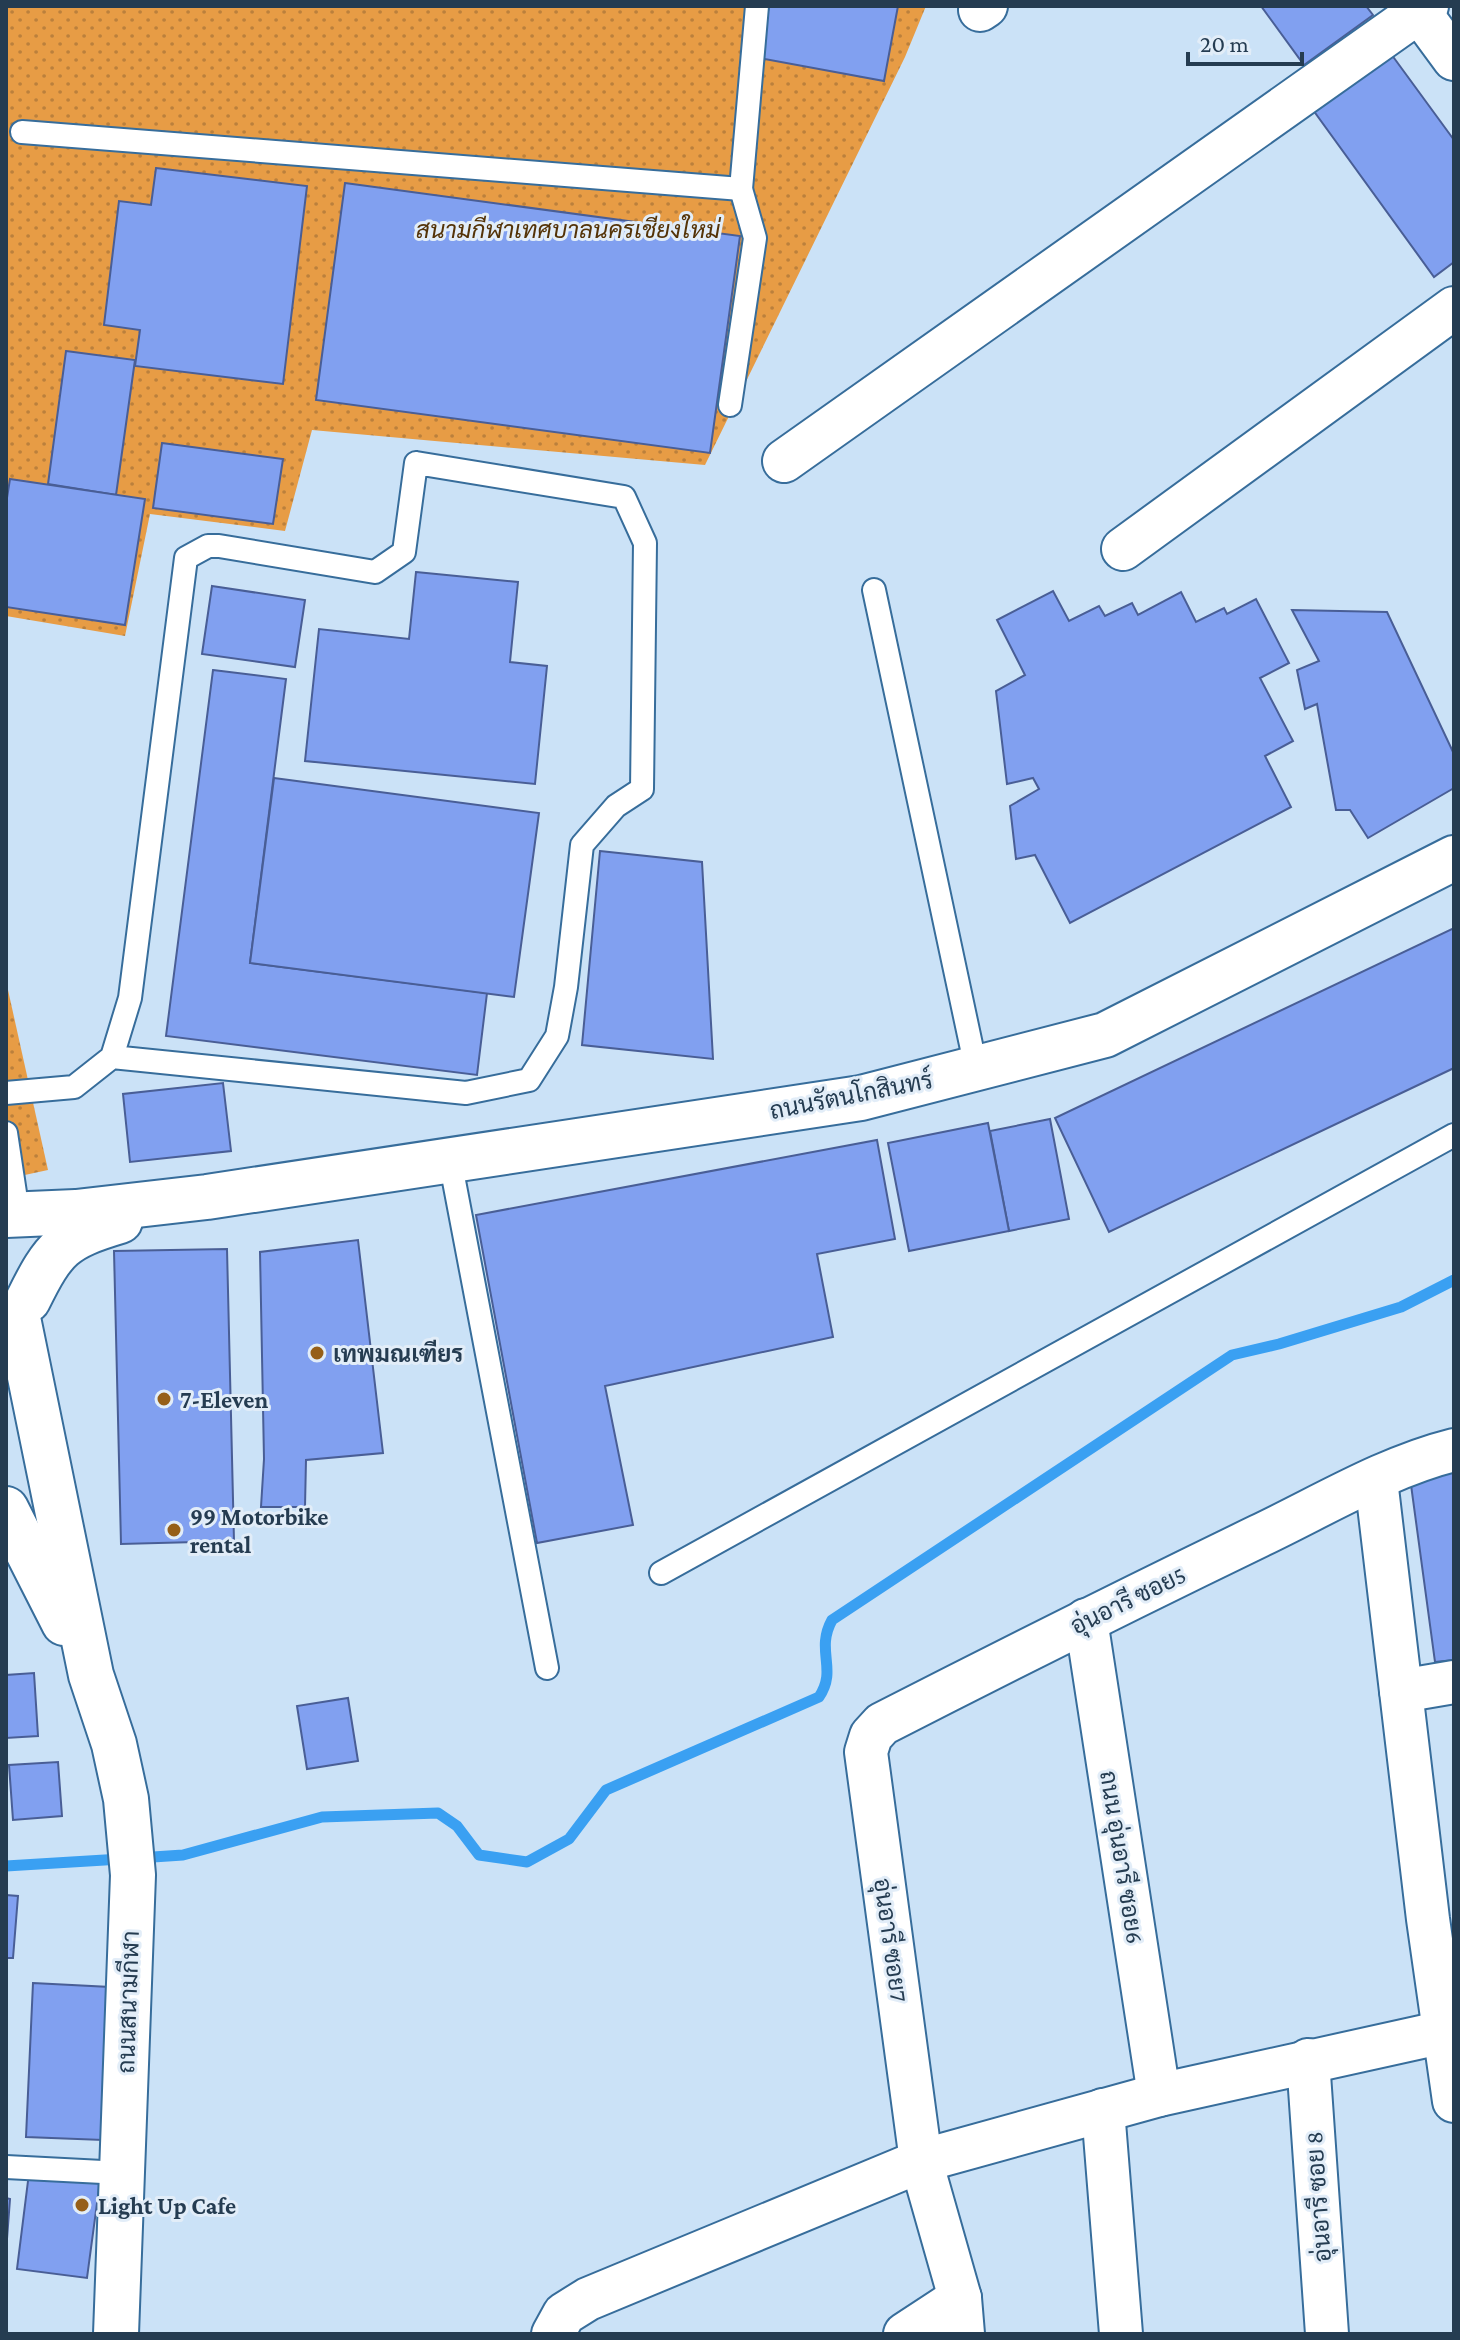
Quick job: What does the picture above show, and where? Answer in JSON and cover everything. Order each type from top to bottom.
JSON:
[{"type":"street","points":[[784,461],[1420,8],[1454,59]]},
{"type":"street","points":[[1123,549],[1454,308]]},
{"type":"street","name":"ถนนรัตนโกสินทร์","points":[[10,1221],[207,1197],[861,1098],[1105,1035],[1454,858]]},
{"type":"street","name":"ถนนรัตนโกสินทร์","points":[[18,1321],[45,1265],[69,1240],[81,1233],[207,1197]]},
{"type":"street","name":"ถนนสนามกีฬา","points":[[10,1221],[29,1279],[18,1321],[91,1675],[114,1744],[126,1799],[133,1875],[116,2334]]},
{"type":"street","name":"อุ่นอารี ซอย5","points":[[882,1724],[1086,1620],[1376,1480],[1429,1456],[1454,1450]]},
{"type":"street","points":[[1376,1480],[1401,1691],[1441,1917],[1444,2032],[1454,2101]]},
{"type":"street","name":"ถนนสนามกีฬา","points":[[6,1509],[91,1675]]},
{"type":"street","name":"ถนน อุ่นอารี ซอย6","points":[[1086,1620],[1159,2095]]},
{"type":"street","points":[[1401,1691],[1454,1682]]},
{"type":"street","name":"อุ่นอารี ซอย7","points":[[882,1724],[871,1736],[866,1752],[921,2161],[962,2316]]},
{"type":"street","points":[[553,2334],[564,2314],[588,2299],[921,2161],[1159,2095],[1444,2032]]},
{"type":"street","name":"อุ่นอารี ซอย 8","points":[[1308,2060],[1327,2334]]},
{"type":"street","points":[[1103,2110],[1121,2334]]},
{"type":"street","points":[[905,2334],[962,2316]]},
{"type":"lane","points":[[730,405],[755,238],[741,189],[757,6]]},
{"type":"lane","points":[[22,132],[741,189]]},
{"type":"lane","points":[[6,1093],[74,1087],[112,1057],[130,998],[186,558],[208,546],[219,546],[375,572],[404,552],[416,463],[624,497],[645,543],[642,789],[616,806],[582,845],[566,987],[557,1036],[529,1080],[466,1093],[112,1057]]},
{"type":"lane","points":[[874,590],[976,1068]]},
{"type":"lane","points":[[6,1133],[10,1221]]},
{"type":"lane","points":[[661,1573],[1454,1135]]},
{"type":"lane","points":[[450,1160],[547,1668]]},
{"type":"lane","points":[[6,2167],[122,2173]]},
{"type":"green space","name":"สนามกีฬาเทศบาลนครเชียงใหม่","points":[[6,6],[926,6],[905,57],[705,465],[312,430],[285,531],[150,514],[125,636],[6,616]]},
{"type":"green space","points":[[6,981],[48,1170],[6,1179]]},
{"type":"building","points":[[769,6],[898,6],[884,81],[759,58]]},
{"type":"building","points":[[1261,6],[1366,6],[1373,15],[1304,65]]},
{"type":"building","points":[[1386,47],[1454,140],[1454,262],[1434,277],[1308,103]]},
{"type":"building","points":[[156,168],[307,186],[283,384],[135,366],[140,330],[104,325],[119,201],[151,205]]},
{"type":"building","points":[[345,183],[740,236],[710,453],[316,400]]},
{"type":"building","points":[[66,351],[135,360],[116,495],[48,484]]},
{"type":"building","points":[[162,443],[283,459],[273,524],[153,508]]},
{"type":"building","points":[[10,479],[145,499],[125,625],[6,607],[6,504]]},
{"type":"building","points":[[416,572],[518,582],[510,662],[547,666],[535,784],[305,761],[319,629],[409,639]]},
{"type":"building","points":[[212,586],[305,600],[295,667],[202,654]]},
{"type":"building","points":[[1053,591],[1069,621],[1099,606],[1105,616],[1132,603],[1138,615],[1181,592],[1196,622],[1224,608],[1227,614],[1256,599],[1289,663],[1260,678],[1293,741],[1265,756],[1291,807],[1070,923],[1035,855],[1016,859],[1010,806],[1039,789],[1033,778],[1007,784],[996,691],[1025,675],[997,620]]},
{"type":"building","points":[[1292,610],[1387,612],[1454,754],[1454,788],[1368,838],[1350,810],[1336,810],[1317,704],[1305,709],[1297,670],[1319,661]]},
{"type":"building","points":[[213,670],[286,679],[250,963],[487,993],[477,1075],[166,1036]]},
{"type":"building","points":[[274,778],[539,813],[514,997],[250,963]]},
{"type":"building","points":[[600,851],[702,862],[713,1059],[582,1045]]},
{"type":"building","points":[[1454,928],[1454,1068],[1109,1232],[1055,1118]]},
{"type":"building","points":[[223,1083],[231,1151],[130,1162],[123,1094]]},
{"type":"building","points":[[1050,1119],[1069,1219],[1009,1231],[990,1131]]},
{"type":"building","points":[[988,1123],[1009,1231],[909,1251],[888,1143]]},
{"type":"building","points":[[877,1140],[895,1239],[817,1254],[833,1337],[605,1386],[633,1525],[537,1543],[476,1215]]},
{"type":"building","name":"เทพมณเฑียร","points":[[358,1240],[383,1453],[306,1460],[305,1507],[261,1507],[264,1459],[260,1252]]},
{"type":"building","points":[[227,1249],[234,1541],[121,1544],[114,1251]]},
{"type":"building","points":[[1454,1464],[1454,1660],[1435,1662],[1409,1470]]},
{"type":"building","points":[[34,1673],[38,1736],[6,1738],[6,1675]]},
{"type":"building","points":[[348,1698],[358,1761],[307,1769],[297,1706]]},
{"type":"building","points":[[58,1762],[62,1816],[13,1820],[9,1765]]},
{"type":"building","points":[[6,1895],[18,1896],[13,1958],[6,1958]]},
{"type":"building","points":[[33,1983],[110,1987],[103,2140],[26,2137]]},
{"type":"building","points":[[29,2173],[100,2181],[87,2278],[17,2269]]},
{"type":"building","points":[[6,2198],[10,2199],[6,2252]]},
{"type":"waterway","points":[[138,1858],[183,1855],[322,1817],[438,1813],[457,1826],[479,1855],[527,1862],[569,1839],[606,1790],[819,1697],[827,1678],[825,1641],[832,1620],[1232,1355],[1401,1307],[1454,1280]]},
{"type":"waterway","points":[[6,1866],[121,1859]]},
{"type":"place","name":"เทพมณเฑียร","points":[[317,1353]]},
{"type":"place","name":"7-Eleven","points":[[164,1399]]},
{"type":"place","name":"99 Motorbike rental","points":[[174,1530]]},
{"type":"place","name":"Light Up Cafe","points":[[82,2205]]}]
